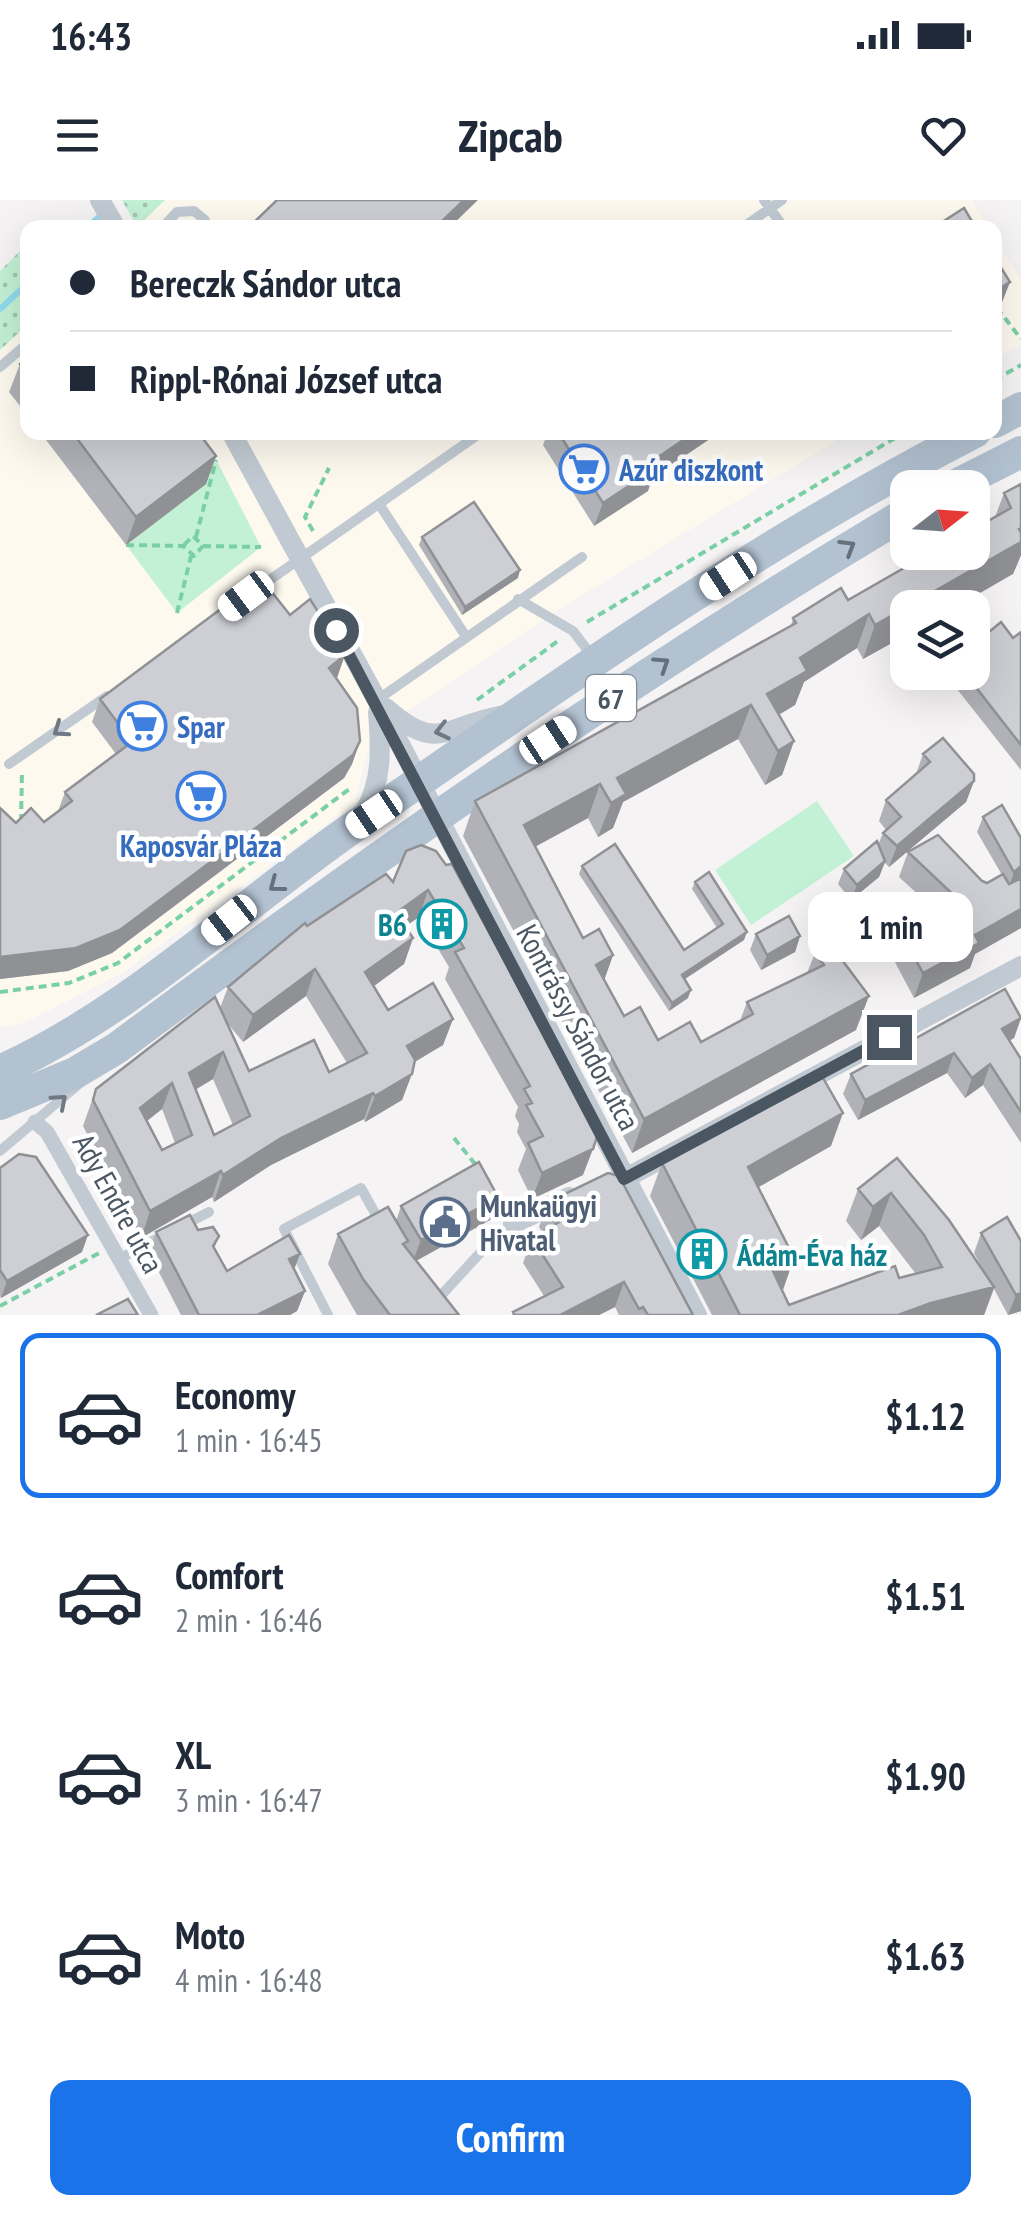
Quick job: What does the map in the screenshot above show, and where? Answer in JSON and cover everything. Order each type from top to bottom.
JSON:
[{"type":"main road","name":"67","points":[[0,1071],[130,997],[354,827],[595,660],[844,502],[960,440]]},
{"type":"main road","points":[[986,470],[1021,452]]},
{"type":"main road","name":"67","points":[[0,1104],[75,1073],[117,1048],[382,856],[666,662],[890,523]]},
{"type":"main road","points":[[0,1059],[40,1050]]},
{"type":"street","name":"Kontrássy Sándor utca","points":[[234,440],[438,818],[611,1179],[697,1315]]},
{"type":"street","points":[[376,700],[410,730],[432,737],[485,718],[518,713]]},
{"type":"street","points":[[354,827],[376,794],[381,752],[376,700]]},
{"type":"street","points":[[382,856],[428,854],[466,874]]},
{"type":"street","points":[[512,1224],[611,1179],[1021,966]]},
{"type":"street","name":"Ady Endre utca","points":[[35,1122],[47,1132],[151,1315]]},
{"type":"lane","points":[[766,203],[782,200]]},
{"type":"lane","points":[[170,220],[177,212],[194,211],[205,220]]},
{"type":"lane","points":[[0,367],[20,350]]},
{"type":"lane","points":[[226,611],[471,440]]},
{"type":"lane","points":[[379,504],[465,636]]},
{"type":"lane","points":[[376,700],[582,556]]},
{"type":"lane","points":[[518,599],[573,630],[595,660]]},
{"type":"lane","points":[[9,764],[115,690]]},
{"type":"lane","points":[[0,1151],[117,1048]]},
{"type":"lane","points":[[328,1315],[284,1229],[361,1188],[386,1234]]},
{"type":"lane","points":[[115,1252],[209,1212]]},
{"type":"lane","points":[[436,1302],[512,1224]]},
{"type":"lane","points":[[426,1292],[445,1315]]},
{"type":"path","points":[[1002,314],[1021,339]]},
{"type":"path","points":[[462,710],[573,630],[892,440]]},
{"type":"path","points":[[196,536],[216,460]]},
{"type":"path","points":[[320,544],[305,516],[329,468]]},
{"type":"path","points":[[183,546],[187,538],[196,536]]},
{"type":"path","points":[[196,536],[204,546]]},
{"type":"path","points":[[126,545],[183,546]]},
{"type":"path","points":[[183,546],[191,556]]},
{"type":"path","points":[[204,546],[262,546]]},
{"type":"path","points":[[191,556],[200,554],[204,546]]},
{"type":"path","points":[[178,613],[191,556]]},
{"type":"path","points":[[21,824],[22,756]]},
{"type":"path","points":[[0,992],[68,983],[118,964],[366,777],[378,779]]},
{"type":"path","points":[[454,1138],[484,1172],[512,1224]]},
{"type":"path","points":[[0,1306],[115,1252]]},
{"type":"shaded area","points":[[165,200],[971,200],[984,220],[144,220]]},
{"type":"shaded area","points":[[1002,250],[1021,280],[1021,344],[1002,355]]},
{"type":"shaded area","points":[[20,331],[20,440],[837,440],[561,608],[371,736],[355,803],[122,973],[25,1023],[0,1027],[0,350]]},
{"type":"green space","points":[[122,200],[165,200],[144,220],[133,220]]},
{"type":"green space","points":[[20,251],[20,331],[0,350],[0,271]]},
{"type":"green space","points":[[206,440],[261,547],[177,613],[126,545],[205,484],[174,441]]},
{"type":"green space","points":[[817,801],[854,856],[751,925],[715,870]]},
{"type":"building","points":[[277,200],[464,200],[443,220],[256,220]]},
{"type":"building","points":[[964,208],[971,220],[945,220]]},
{"type":"building","points":[[1002,269],[1010,282],[1002,287]]},
{"type":"building","points":[[78,440],[204,440],[216,456],[136,517]]},
{"type":"building","points":[[563,440],[683,440],[651,462],[656,468],[603,503]]},
{"type":"building","points":[[1021,484],[1021,542],[990,560],[990,520],[1011,508],[1004,493]]},
{"type":"building","points":[[474,502],[520,570],[465,607],[422,537]]},
{"type":"building","points":[[900,570],[972,570],[937,590],[890,590],[890,616],[875,625],[869,614],[800,658],[807,671],[767,694],[794,741],[778,751],[751,705],[617,778],[626,794],[611,803],[600,784],[524,825],[583,938],[599,929],[613,955],[596,965],[624,1016],[640,1007],[658,1040],[690,1022],[701,1042],[753,1014],[747,1002],[824,965],[815,953],[828,941],[869,996],[644,1119],[475,801],[796,623],[793,618],[841,588],[848,600]]},
{"type":"building","name":"Kaposvár Pláza","points":[[267,586],[290,615],[310,599],[345,655],[329,668],[357,708],[360,741],[353,755],[120,930],[76,948],[0,957],[0,808],[16,823],[31,808],[44,822],[72,801],[65,792],[132,742],[100,699],[230,602]]},
{"type":"building","points":[[1001,622],[1013,638],[1021,632],[1021,745],[978,690],[990,690],[990,631]]},
{"type":"building","points":[[943,738],[974,774],[974,781],[897,846],[883,833],[901,817],[886,800],[930,762],[923,754]]},
{"type":"building","points":[[1002,805],[1021,838],[1021,866],[1014,872],[983,817]]},
{"type":"building","points":[[938,835],[982,881],[987,883],[1003,874],[1009,884],[1021,878],[1021,909],[975,935],[979,943],[923,973],[898,927],[959,900],[908,852]]},
{"type":"building","points":[[877,841],[885,861],[857,885],[844,869]]},
{"type":"building","points":[[615,844],[684,950],[723,924],[695,882],[709,872],[747,932],[682,975],[691,990],[672,1003],[582,866]]},
{"type":"building","points":[[421,845],[436,851],[446,865],[452,864],[598,1133],[593,1149],[542,1173],[528,1143],[543,1136],[526,1105],[532,1103],[524,1089],[530,1086],[455,952],[464,948],[428,890],[396,913],[413,938],[365,972],[388,1010],[433,983],[453,1019],[407,1046],[415,1060],[412,1074],[375,1096],[373,1093],[281,1138],[223,1175],[221,1171],[150,1211],[93,1100],[96,1089],[215,997],[249,1071],[314,1040],[329,1072],[367,1053],[315,969],[253,1015],[228,987],[305,923],[307,926],[386,874],[393,882],[406,851]],"holes":[[[223,1052],[250,1116],[214,1135],[189,1073]],[[172,1083],[192,1135],[162,1150],[140,1108]]]},
{"type":"building","points":[[789,916],[800,936],[767,955],[756,934]]},
{"type":"building","points":[[1005,989],[1021,1018],[1002,1029],[1021,1059],[1021,1112],[990,1064],[972,1078],[954,1053],[865,1100],[851,1074]]},
{"type":"building","points":[[823,1078],[843,1113],[748,1167],[794,1258],[772,1269],[789,1305],[895,1266],[899,1278],[942,1267],[924,1235],[891,1193],[873,1207],[858,1189],[897,1158],[949,1220],[994,1287],[898,1315],[740,1315],[662,1163]]},
{"type":"building","points":[[19,1154],[36,1157],[88,1235],[7,1281],[0,1270],[0,1168]]},
{"type":"building","points":[[479,1162],[498,1197],[421,1240],[401,1206]]},
{"type":"building","points":[[608,1173],[619,1176],[693,1315],[648,1315],[643,1307],[639,1309],[624,1282],[560,1315],[515,1315],[513,1312],[563,1287],[532,1238],[559,1222],[548,1202]]},
{"type":"building","points":[[388,1207],[408,1241],[403,1244],[459,1315],[390,1315],[363,1279],[338,1234]]},
{"type":"building","points":[[190,1215],[198,1230],[213,1227],[219,1236],[213,1246],[227,1271],[289,1235],[300,1254],[289,1259],[305,1291],[259,1315],[199,1315],[156,1232]]},
{"type":"building","points":[[1007,1217],[1021,1241],[1021,1293],[1016,1295],[981,1233]]},
{"type":"building","points":[[128,1299],[138,1315],[96,1315]]},
{"type":"waterway","points":[[96,220],[101,215]]},
{"type":"waterway","points":[[0,309],[20,290]]},
{"type":"place","name":"Azúr diszkont","points":[[584,469]]},
{"type":"place","name":"Spar","points":[[142,726]]},
{"type":"place","name":"Kaposvár Pláza","points":[[201,796]]},
{"type":"place","name":"B6","points":[[442,924]]},
{"type":"place","name":"Munkaügyi Hivatal","points":[[445,1222]]},
{"type":"place","name":"Ádám-Éva ház","points":[[702,1254]]},
{"type":"route","points":[[336,630],[624,1179],[889,1037]]}]
